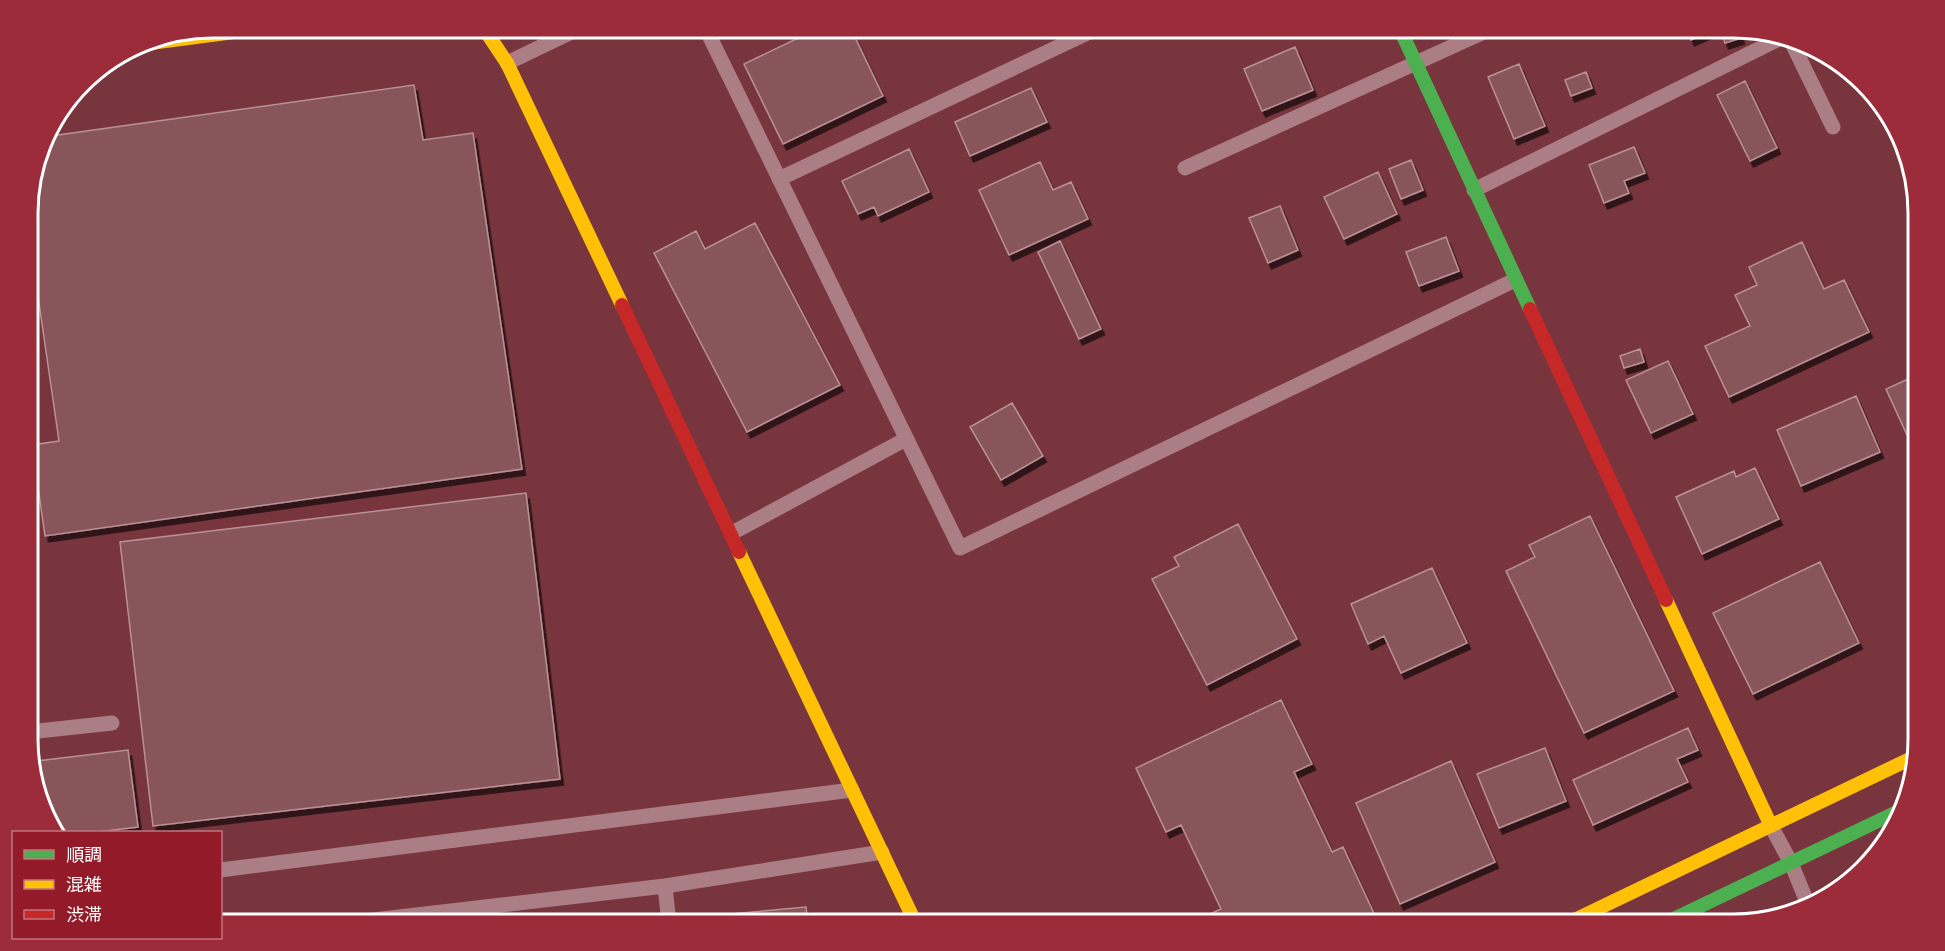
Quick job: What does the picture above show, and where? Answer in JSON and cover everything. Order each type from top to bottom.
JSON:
[{"type":"street","points":[[490,38],[507,63],[911,914]]},
{"type":"street","points":[[1404,38],[1771,826]]},
{"type":"street","points":[[1589,913],[1905,761]]},
{"type":"street","points":[[1686,913],[1889,816]]},
{"type":"lane","points":[[507,63],[559,38]]},
{"type":"lane","points":[[710,38],[960,548],[1515,280]]},
{"type":"lane","points":[[779,179],[1077,38]]},
{"type":"lane","points":[[1185,168],[1472,38]]},
{"type":"lane","points":[[1474,190],[1773,42]]},
{"type":"lane","points":[[1795,50],[1833,127]]},
{"type":"lane","points":[[732,533],[906,439]]},
{"type":"lane","points":[[38,727],[112,723]]},
{"type":"lane","points":[[222,870],[852,790]]},
{"type":"lane","points":[[1771,826],[1791,863],[1805,897]]},
{"type":"lane","points":[[464,914],[665,886],[882,852]]},
{"type":"lane","points":[[665,886],[668,914]]},
{"type":"building","points":[[798,38],[855,38],[883,96],[783,144],[744,64]]},
{"type":"building","points":[[1723,38],[1740,38],[1725,43]]},
{"type":"building","points":[[1295,47],[1313,90],[1262,111],[1244,69]]},
{"type":"building","points":[[1519,64],[1545,126],[1514,139],[1488,77]]},
{"type":"building","points":[[1586,72],[1592,88],[1571,96],[1565,80]]},
{"type":"building","points":[[1745,81],[1777,148],[1750,161],[1717,95]]},
{"type":"building","points":[[414,85],[423,140],[473,133],[522,469],[45,536],[38,487],[38,444],[59,441],[38,296],[38,201],[43,167],[56,135]]},
{"type":"building","points":[[1031,88],[1047,122],[970,156],[955,122]]},
{"type":"building","points":[[1634,147],[1645,173],[1624,181],[1629,193],[1604,203],[1589,165]]},
{"type":"building","points":[[909,149],[929,192],[878,216],[874,207],[858,214],[842,181]]},
{"type":"building","points":[[1411,160],[1423,190],[1401,199],[1389,169]]},
{"type":"building","points":[[1040,162],[1053,190],[1071,182],[1088,219],[1009,255],[979,190]]},
{"type":"building","points":[[1378,172],[1397,214],[1344,239],[1324,197]]},
{"type":"building","points":[[1280,206],[1298,250],[1268,263],[1249,218]]},
{"type":"building","points":[[755,223],[840,385],[747,432],[654,253],[696,231],[705,249]]},
{"type":"building","points":[[1446,237],[1459,271],[1419,286],[1406,252]]},
{"type":"building","points":[[1060,241],[1101,329],[1079,339],[1038,252]]},
{"type":"building","points":[[1802,242],[1824,289],[1844,280],[1869,332],[1729,397],[1705,346],[1750,326],[1735,295],[1757,285],[1749,267]]},
{"type":"building","points":[[1640,349],[1644,362],[1624,368],[1620,356]]},
{"type":"building","points":[[1668,361],[1693,414],[1651,433],[1626,380]]},
{"type":"building","points":[[1908,379],[1908,435],[1907,435],[1886,389]]},
{"type":"building","points":[[1856,396],[1880,452],[1801,486],[1777,430]]},
{"type":"building","points":[[1012,403],[1043,456],[1001,480],[970,427]]},
{"type":"building","points":[[1755,468],[1779,519],[1702,554],[1676,497],[1734,471],[1736,477]]},
{"type":"building","points":[[526,493],[560,779],[153,826],[120,542]]},
{"type":"building","points":[[1590,516],[1674,691],[1584,733],[1506,571],[1535,557],[1529,545]]},
{"type":"building","points":[[1238,524],[1297,639],[1207,685],[1152,579],[1179,566],[1174,557]]},
{"type":"building","points":[[1820,562],[1859,643],[1753,694],[1713,613]]},
{"type":"building","points":[[1432,568],[1467,643],[1401,673],[1384,636],[1368,644],[1351,604]]},
{"type":"building","points":[[1281,700],[1312,764],[1294,772],[1332,852],[1343,847],[1374,913],[1211,913],[1221,909],[1181,825],[1166,832],[1136,768]]},
{"type":"building","points":[[1688,728],[1698,750],[1677,759],[1688,782],[1593,825],[1573,780]]},
{"type":"building","points":[[1545,748],[1566,801],[1499,828],[1477,774]]},
{"type":"building","points":[[128,750],[138,827],[105,831],[64,831],[43,784],[39,761]]},
{"type":"building","points":[[1451,761],[1495,862],[1400,904],[1356,803]]},
{"type":"building","points":[[806,907],[807,914],[734,914]]},
{"type":"traffic: fast","points":[[1404,38],[1530,309]]},
{"type":"traffic: fast","points":[[1686,913],[1889,816]]},
{"type":"traffic: slow","points":[[490,38],[507,63],[622,305]]},
{"type":"traffic: slow","points":[[739,552],[911,914]]},
{"type":"traffic: slow","points":[[1666,600],[1771,826]]},
{"type":"traffic: slow","points":[[1589,913],[1905,761]]},
{"type":"traffic: jam","points":[[622,305],[739,552]]},
{"type":"traffic: jam","points":[[1530,309],[1666,600]]}]
